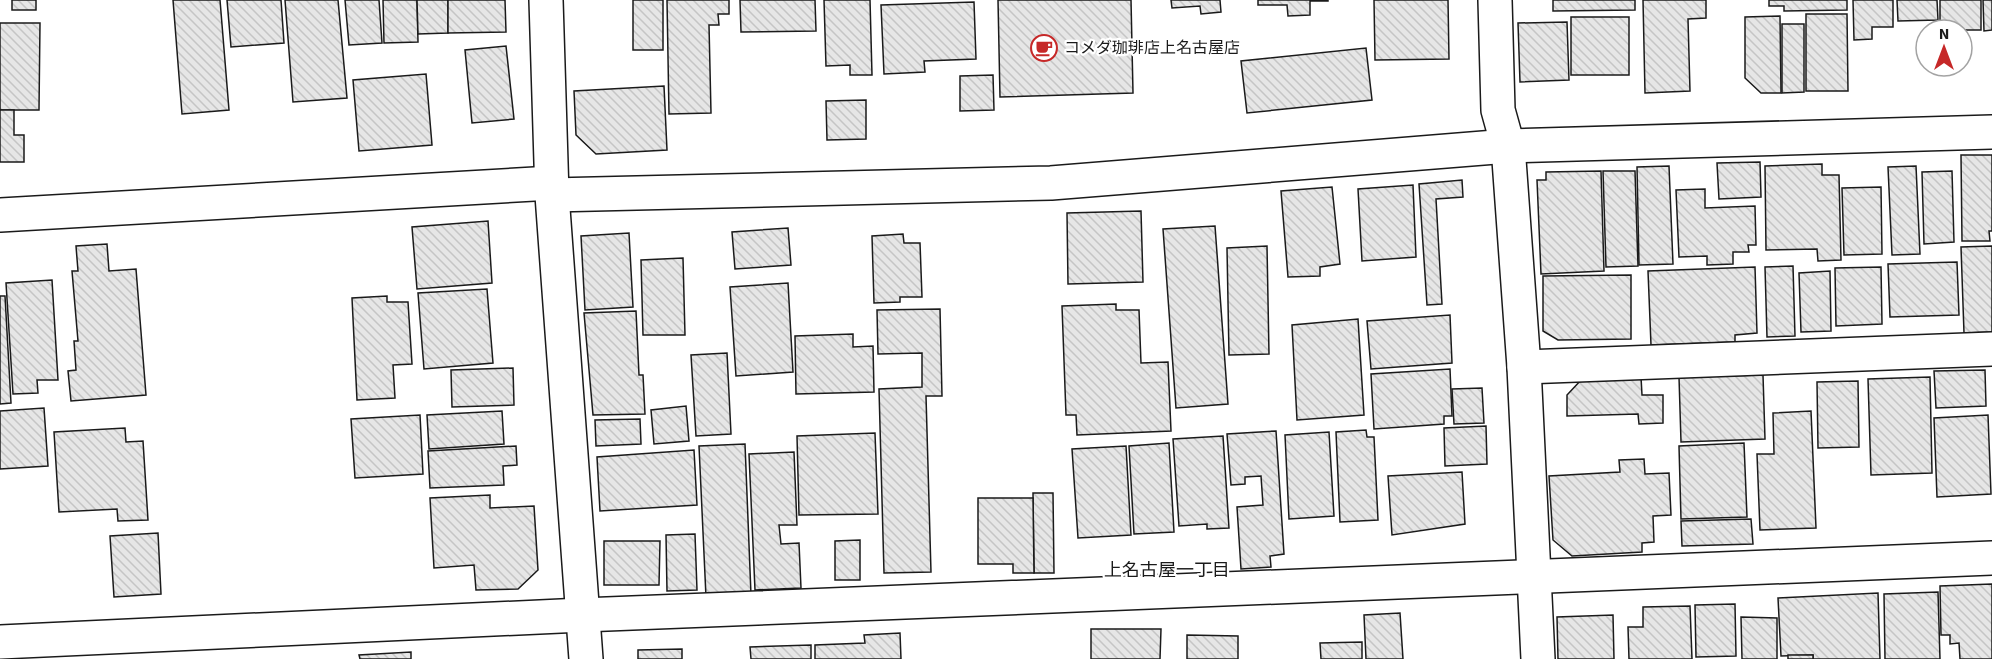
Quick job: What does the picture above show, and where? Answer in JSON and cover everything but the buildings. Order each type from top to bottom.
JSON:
[{"type":"street","points":[[546,0],[552,189],[585,659]]},
{"type":"street","points":[[1495,0],[1498,110],[1508,146],[1524,367],[1538,659]]},
{"type":"street","points":[[0,215],[552,189],[1051,183],[1508,146],[1992,132]]},
{"type":"street","points":[[1524,367],[1992,349]]},
{"type":"street","points":[[0,642],[582,615],[1992,558]]},
{"type":"place","name":"コメダ珈琲店上名古屋店","points":[[1044,48]]},
{"type":"district","name":"上名古屋一丁目","points":[[1167,570]]}]
